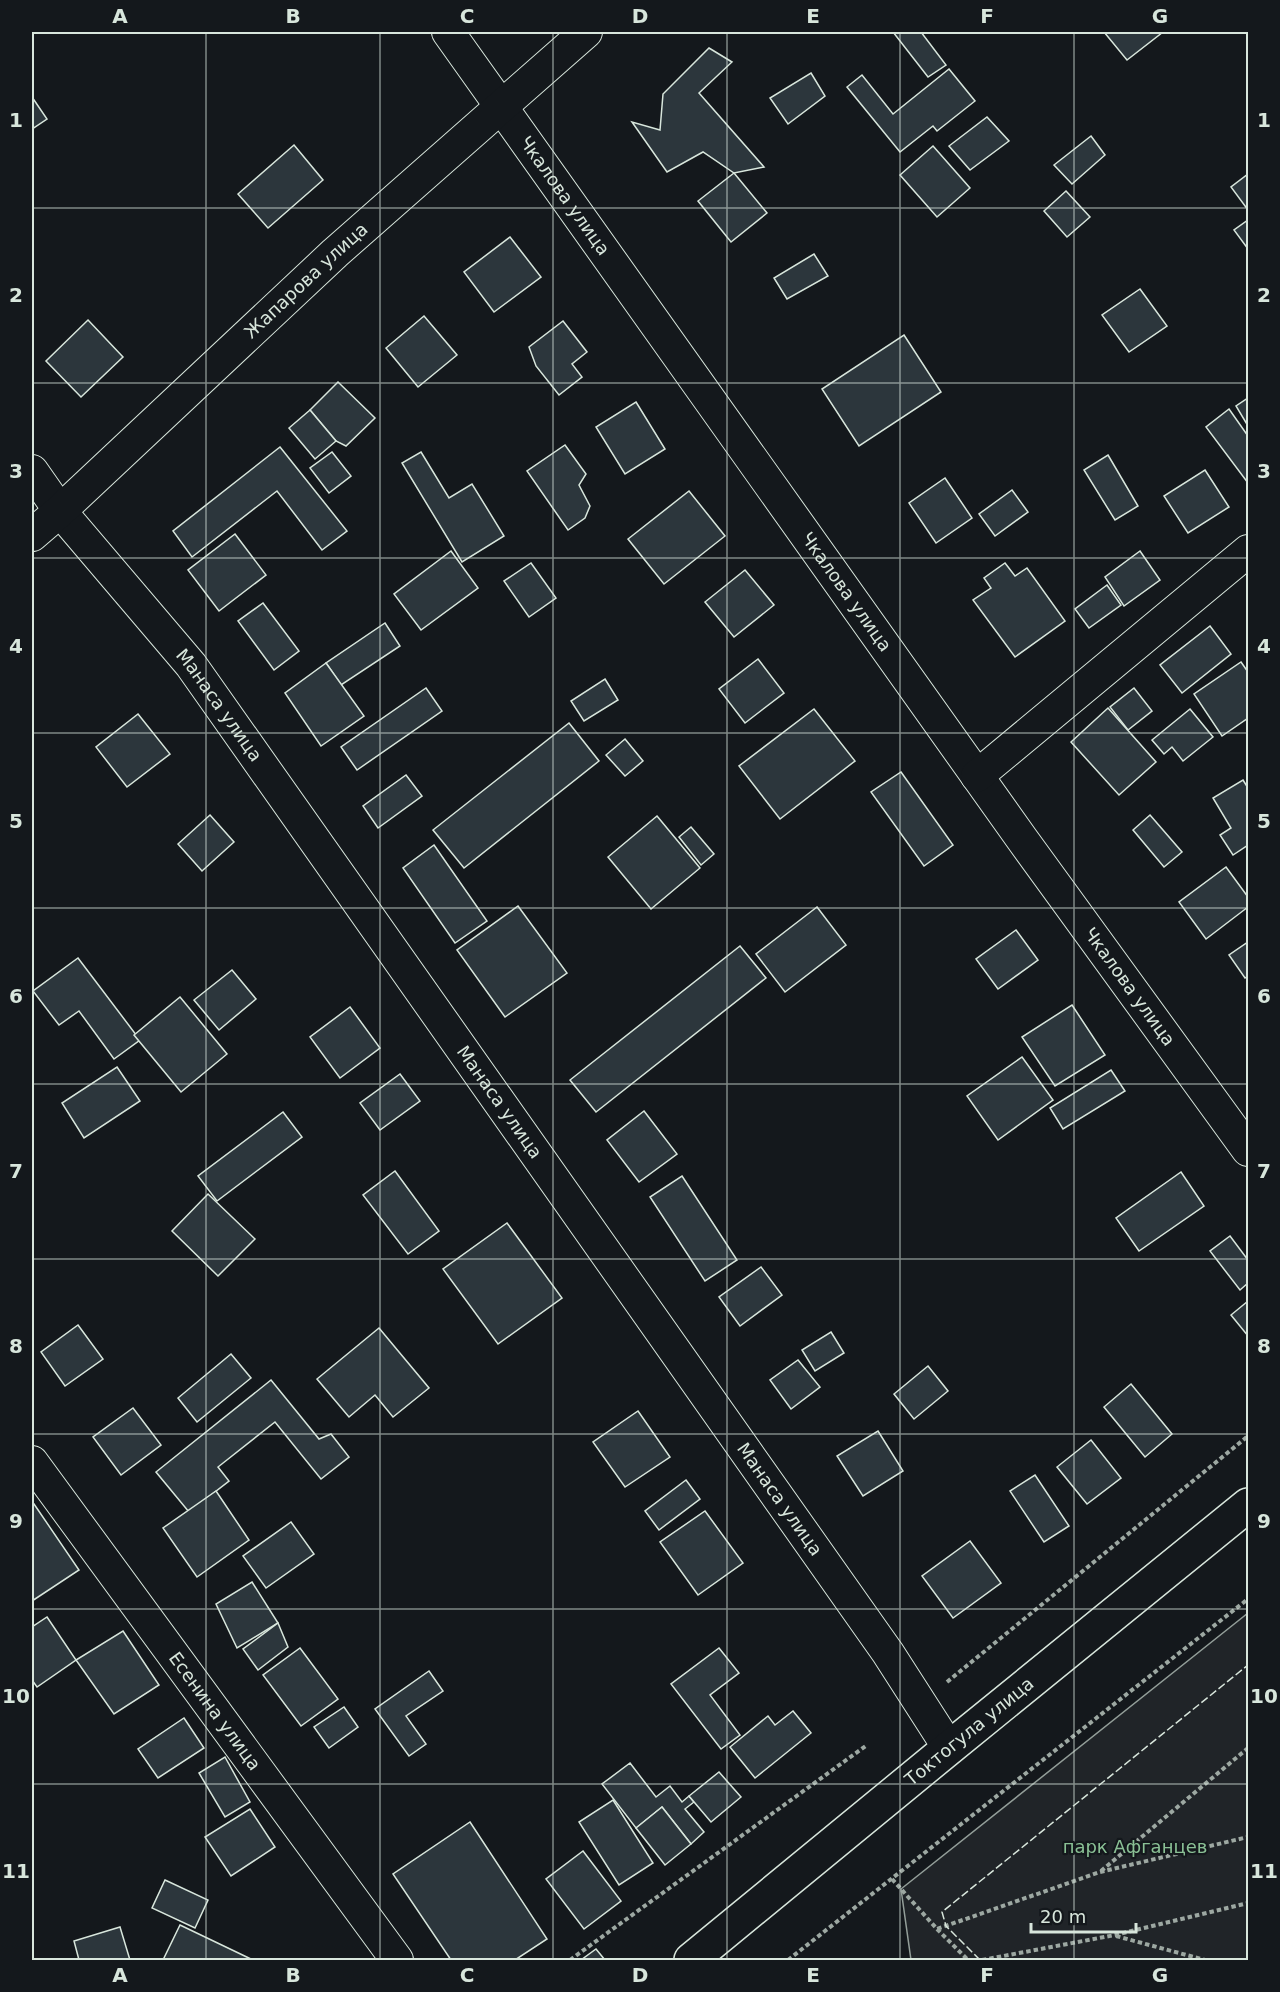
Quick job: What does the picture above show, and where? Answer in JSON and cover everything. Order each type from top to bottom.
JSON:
[{"type":"highway","name":"Токтогула улица","points":[[691,1960],[1248,1505]]},
{"type":"street","name":"Чкалова улица","points":[[448,32],[977,776],[1248,1150]]},
{"type":"street","name":"Жапарова улица","points":[[32,535],[335,253],[501,104],[586,32]]},
{"type":"street","name":"Манаса улица","points":[[32,471],[60,511],[191,665],[888,1653],[949,1748]]},
{"type":"street","points":[[977,776],[1248,551]]},
{"type":"street","name":"Есенина улица","points":[[32,1462],[397,1960]]},
{"type":"path","points":[[946,1683],[1248,1436]]},
{"type":"path","points":[[788,1960],[1248,1599]]},
{"type":"path","points":[[570,1960],[867,1745]]},
{"type":"path","points":[[1100,1872],[1248,1748]]},
{"type":"path","points":[[937,1929],[1100,1872],[1248,1837]]},
{"type":"path","points":[[892,1879],[968,1960]]},
{"type":"path","points":[[981,1960],[1115,1935],[1248,1903]]},
{"type":"path","points":[[1115,1935],[1205,1960]]},
{"type":"green space","name":"парк Афганцев","points":[[1248,1613],[1248,1960],[911,1960],[901,1889]]},
{"type":"building","points":[[893,32],[921,32],[946,65],[928,77]]},
{"type":"building","points":[[1104,32],[1163,32],[1127,60]]},
{"type":"building","points":[[709,48],[732,62],[699,93],[764,167],[734,173],[703,152],[667,172],[632,122],[660,130],[663,94]]},
{"type":"building","points":[[949,69],[975,101],[937,131],[933,126],[900,152],[847,87],[862,75],[893,114]]},
{"type":"building","points":[[811,73],[825,96],[788,124],[770,98]]},
{"type":"building","points":[[32,97],[47,119],[32,129]]},
{"type":"building","points":[[987,117],[1009,141],[970,170],[949,146]]},
{"type":"building","points":[[1091,136],[1105,155],[1072,184],[1054,165]]},
{"type":"building","points":[[294,145],[323,180],[268,228],[238,194]]},
{"type":"building","points":[[933,146],[970,188],[937,217],[900,175]]},
{"type":"building","points":[[734,173],[767,213],[731,242],[698,201]]},
{"type":"building","points":[[1248,174],[1248,210],[1231,187]]},
{"type":"building","points":[[1066,191],[1090,217],[1067,237],[1044,211]]},
{"type":"building","points":[[1248,220],[1248,249],[1234,230]]},
{"type":"building","points":[[510,237],[541,277],[494,312],[464,272]]},
{"type":"building","points":[[814,254],[828,276],[787,299],[774,278]]},
{"type":"building","points":[[1140,289],[1167,326],[1129,352],[1102,315]]},
{"type":"building","points":[[424,316],[457,355],[418,387],[386,348]]},
{"type":"building","points":[[88,320],[123,357],[81,397],[46,361]]},
{"type":"building","points":[[563,321],[587,352],[572,364],[582,377],[559,395],[536,366],[529,347]]},
{"type":"building","points":[[904,335],[941,392],[859,446],[822,389]]},
{"type":"building","points":[[338,382],[375,418],[346,446],[336,441],[310,410]]},
{"type":"building","points":[[1248,398],[1248,426],[1236,406]]},
{"type":"building","points":[[636,402],[665,449],[625,474],[596,427]]},
{"type":"building","points":[[1229,409],[1248,436],[1248,483],[1206,427]]},
{"type":"building","points":[[310,410],[336,441],[315,459],[289,428]]},
{"type":"building","points":[[565,445],[586,474],[579,485],[590,506],[585,518],[568,530],[527,471]]},
{"type":"building","points":[[280,447],[347,531],[322,550],[277,491],[192,557],[173,531]]},
{"type":"building","points":[[332,452],[351,476],[329,493],[310,468]]},
{"type":"building","points":[[421,452],[449,498],[472,484],[504,536],[462,562],[402,463]]},
{"type":"building","points":[[1108,455],[1138,506],[1115,520],[1084,470]]},
{"type":"building","points":[[1205,470],[1229,507],[1188,533],[1164,496]]},
{"type":"building","points":[[945,478],[972,518],[936,543],[909,503]]},
{"type":"building","points":[[1012,490],[1028,512],[995,536],[979,514]]},
{"type":"building","points":[[689,491],[725,536],[664,584],[628,539]]},
{"type":"building","points":[[235,534],[266,575],[219,611],[188,570]]},
{"type":"building","points":[[451,551],[478,588],[421,630],[394,594]]},
{"type":"building","points":[[1140,551],[1160,580],[1124,606],[1105,577]]},
{"type":"building","points":[[531,563],[556,598],[529,617],[504,581]]},
{"type":"building","points":[[1005,563],[1015,576],[1027,568],[1065,621],[1015,657],[973,600],[991,588],[984,578]]},
{"type":"building","points":[[745,570],[774,605],[734,637],[705,602]]},
{"type":"building","points":[[1107,585],[1121,605],[1089,628],[1075,609]]},
{"type":"building","points":[[263,603],[299,651],[274,670],[238,621]]},
{"type":"building","points":[[385,623],[400,646],[341,685],[326,663]]},
{"type":"building","points":[[1210,626],[1231,654],[1182,693],[1160,665]]},
{"type":"building","points":[[758,659],[784,693],[745,723],[719,689]]},
{"type":"building","points":[[1241,662],[1248,672],[1248,718],[1222,736],[1194,694]]},
{"type":"building","points":[[326,663],[364,716],[321,746],[285,693]]},
{"type":"building","points":[[605,679],[618,700],[584,721],[571,701]]},
{"type":"building","points":[[426,688],[442,711],[357,770],[341,747]]},
{"type":"building","points":[[1134,688],[1152,711],[1128,730],[1110,707]]},
{"type":"building","points":[[1108,708],[1156,762],[1119,795],[1071,742]]},
{"type":"building","points":[[814,709],[855,761],[780,819],[739,766]]},
{"type":"building","points":[[1190,709],[1213,737],[1183,761],[1172,747],[1164,754],[1152,740]]},
{"type":"building","points":[[138,714],[170,754],[127,787],[96,747]]},
{"type":"building","points":[[569,723],[599,761],[464,868],[433,830]]},
{"type":"building","points":[[625,739],[643,761],[625,776],[606,755]]},
{"type":"building","points":[[901,772],[953,845],[924,866],[871,792]]},
{"type":"building","points":[[406,775],[422,796],[378,828],[363,806]]},
{"type":"building","points":[[1243,780],[1248,788],[1248,845],[1233,855],[1220,835],[1231,828],[1213,798]]},
{"type":"building","points":[[210,815],[234,842],[202,871],[178,844]]},
{"type":"building","points":[[1150,815],[1182,852],[1164,867],[1133,830]]},
{"type":"building","points":[[657,816],[700,868],[651,909],[608,857]]},
{"type":"building","points":[[691,827],[714,854],[701,865],[679,837]]},
{"type":"building","points":[[434,845],[487,921],[455,943],[403,868]]},
{"type":"building","points":[[1226,867],[1248,897],[1248,907],[1206,939],[1179,902]]},
{"type":"building","points":[[518,906],[567,973],[505,1017],[457,950]]},
{"type":"building","points":[[817,907],[846,945],[785,992],[756,954]]},
{"type":"building","points":[[1016,930],[1038,960],[998,989],[976,959]]},
{"type":"building","points":[[1248,942],[1248,976],[1245,978],[1229,955]]},
{"type":"building","points":[[740,946],[766,978],[596,1112],[570,1080]]},
{"type":"building","points":[[78,958],[140,1040],[114,1059],[79,1011],[59,1025],[33,991]]},
{"type":"building","points":[[232,970],[256,999],[219,1030],[194,1000]]},
{"type":"building","points":[[180,997],[227,1054],[181,1092],[134,1035]]},
{"type":"building","points":[[1072,1005],[1105,1055],[1055,1086],[1022,1037]]},
{"type":"building","points":[[350,1007],[380,1048],[340,1078],[310,1037]]},
{"type":"building","points":[[1022,1057],[1053,1100],[998,1140],[967,1096]]},
{"type":"building","points":[[117,1067],[140,1101],[84,1138],[62,1103]]},
{"type":"building","points":[[1111,1070],[1125,1091],[1063,1129],[1050,1108]]},
{"type":"building","points":[[400,1074],[420,1101],[380,1130],[360,1103]]},
{"type":"building","points":[[644,1111],[677,1154],[639,1182],[607,1140]]},
{"type":"building","points":[[283,1112],[302,1137],[217,1201],[198,1176]]},
{"type":"building","points":[[395,1171],[439,1231],[408,1254],[363,1195]]},
{"type":"building","points":[[1181,1172],[1204,1206],[1139,1251],[1116,1218]]},
{"type":"building","points":[[682,1176],[737,1260],[705,1281],[650,1197]]},
{"type":"building","points":[[208,1194],[255,1239],[218,1276],[172,1231]]},
{"type":"building","points":[[507,1223],[562,1298],[498,1344],[443,1269]]},
{"type":"building","points":[[1230,1236],[1248,1260],[1248,1283],[1240,1290],[1210,1251]]},
{"type":"building","points":[[761,1267],[782,1295],[740,1326],[719,1297]]},
{"type":"building","points":[[1248,1301],[1248,1336],[1231,1315]]},
{"type":"building","points":[[78,1325],[103,1359],[65,1386],[41,1352]]},
{"type":"building","points":[[379,1328],[429,1388],[393,1417],[375,1395],[349,1417],[317,1379]]},
{"type":"building","points":[[831,1332],[844,1353],[815,1371],[802,1350]]},
{"type":"building","points":[[231,1354],[251,1378],[197,1422],[178,1398]]},
{"type":"building","points":[[798,1360],[820,1387],[791,1409],[770,1380]]},
{"type":"building","points":[[928,1366],[948,1391],[914,1419],[894,1394]]},
{"type":"building","points":[[271,1380],[319,1439],[331,1434],[349,1457],[321,1479],[275,1422],[218,1467],[229,1481],[189,1512],[156,1472]]},
{"type":"building","points":[[1131,1384],[1172,1434],[1145,1457],[1104,1407]]},
{"type":"building","points":[[133,1408],[161,1445],[121,1475],[93,1437]]},
{"type":"building","points":[[638,1411],[670,1457],[625,1487],[593,1442]]},
{"type":"building","points":[[878,1431],[903,1471],[863,1496],[837,1456]]},
{"type":"building","points":[[1091,1440],[1121,1478],[1087,1504],[1057,1467]]},
{"type":"building","points":[[1035,1475],[1069,1526],[1044,1542],[1010,1491]]},
{"type":"building","points":[[686,1480],[700,1499],[659,1530],[645,1511]]},
{"type":"building","points":[[216,1491],[249,1540],[197,1577],[163,1528]]},
{"type":"building","points":[[34,1504],[79,1570],[32,1601],[32,1505]]},
{"type":"building","points":[[705,1511],[743,1563],[698,1595],[660,1542]]},
{"type":"building","points":[[291,1522],[314,1554],[266,1588],[243,1556]]},
{"type":"building","points":[[970,1541],[1001,1583],[953,1618],[922,1576]]},
{"type":"building","points":[[252,1582],[278,1623],[237,1648],[216,1604]]},
{"type":"building","points":[[47,1617],[76,1660],[37,1687],[32,1680],[32,1627]]},
{"type":"building","points":[[278,1623],[288,1647],[258,1670],[243,1649]]},
{"type":"building","points":[[123,1631],[159,1685],[114,1714],[76,1660]]},
{"type":"building","points":[[300,1648],[338,1699],[301,1726],[263,1675]]},
{"type":"building","points":[[719,1648],[739,1673],[710,1695],[740,1735],[721,1749],[671,1684]]},
{"type":"building","points":[[429,1671],[443,1691],[406,1716],[426,1744],[409,1756],[375,1709]]},
{"type":"building","points":[[344,1707],[358,1727],[329,1748],[314,1727]]},
{"type":"building","points":[[793,1711],[811,1733],[755,1778],[730,1747],[768,1716],[775,1725]]},
{"type":"building","points":[[184,1718],[204,1748],[158,1778],[138,1749]]},
{"type":"building","points":[[225,1757],[250,1802],[225,1817],[199,1773]]},
{"type":"building","points":[[630,1763],[656,1797],[670,1786],[682,1802],[689,1796],[694,1802],[685,1809],[704,1832],[691,1844],[662,1807],[636,1828],[602,1784]]},
{"type":"building","points":[[719,1772],[741,1797],[711,1822],[689,1796]]},
{"type":"building","points":[[613,1800],[653,1863],[619,1885],[579,1822]]},
{"type":"building","points":[[662,1807],[691,1844],[665,1865],[636,1828]]},
{"type":"building","points":[[250,1809],[275,1847],[231,1876],[205,1837]]},
{"type":"building","points":[[470,1822],[547,1939],[515,1960],[451,1960],[393,1874]]},
{"type":"building","points":[[583,1851],[621,1901],[584,1929],[546,1879]]},
{"type":"building","points":[[165,1880],[208,1900],[195,1928],[152,1908]]},
{"type":"building","points":[[180,1925],[253,1960],[163,1960]]},
{"type":"building","points":[[120,1927],[130,1960],[79,1960],[74,1941]]},
{"type":"building","points":[[596,1949],[605,1960],[581,1960]]},
{"type":"fence","points":[[980,1960],[946,1926],[942,1912],[1248,1665]]}]
